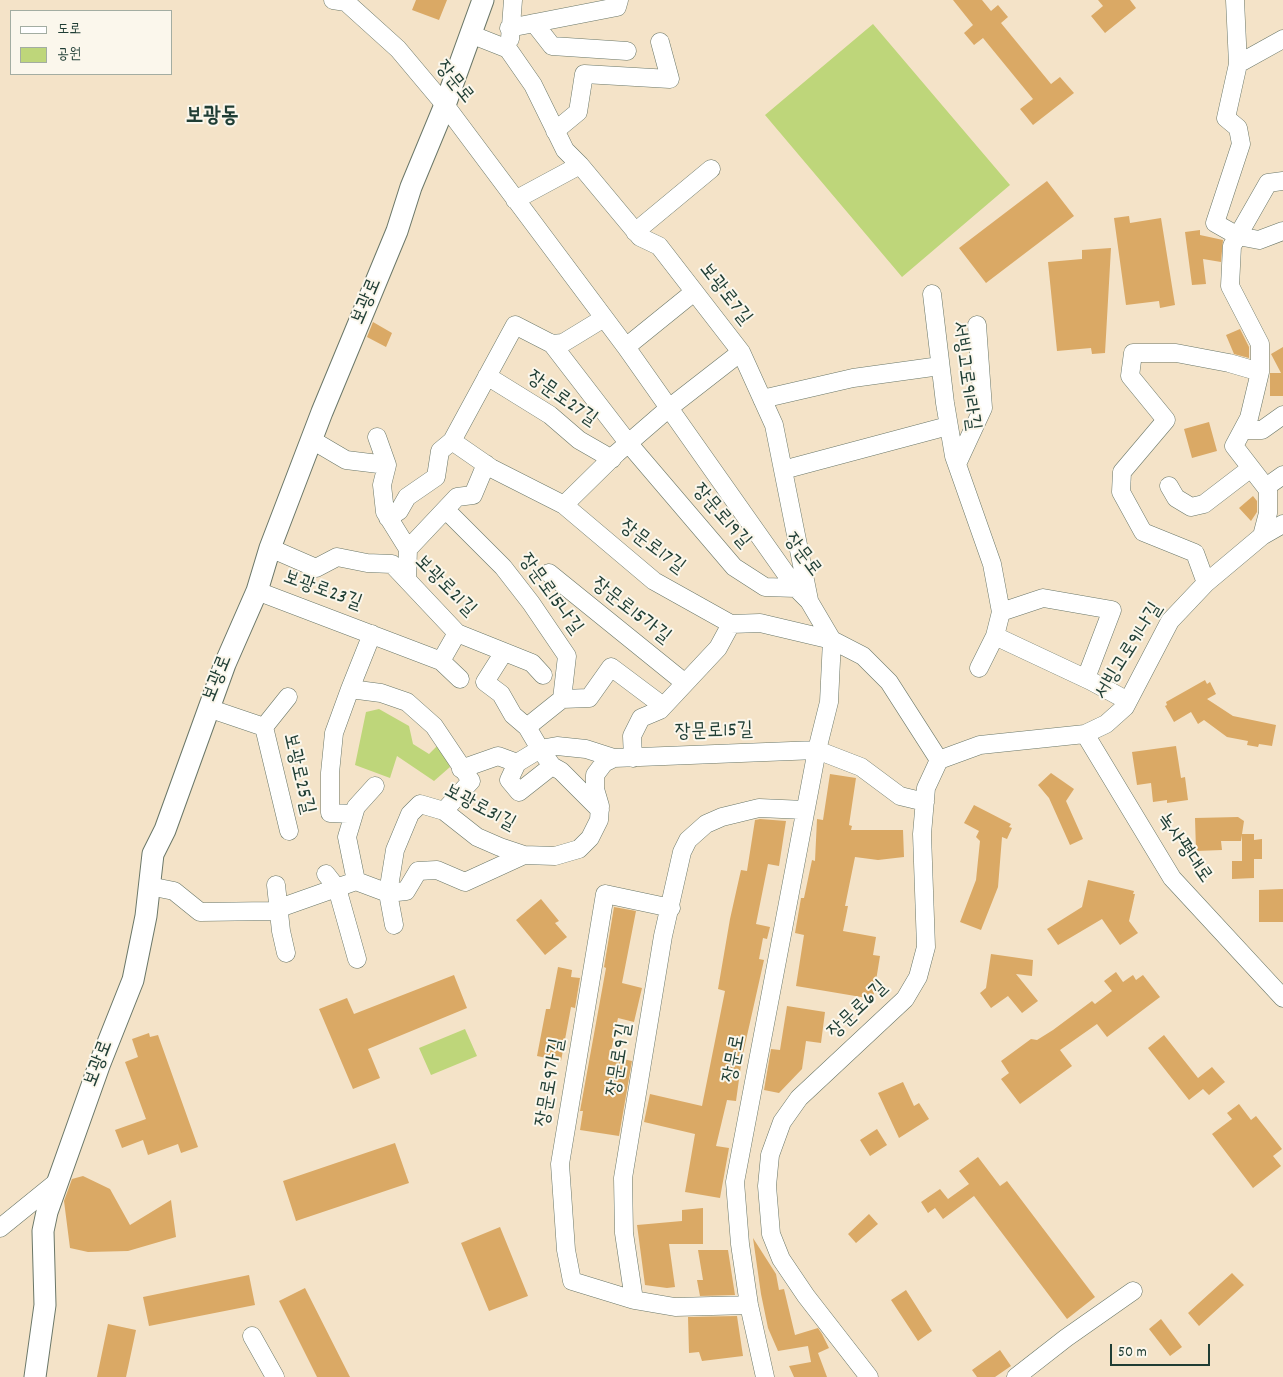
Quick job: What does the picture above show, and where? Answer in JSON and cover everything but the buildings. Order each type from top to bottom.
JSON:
[{"type":"main road","name":"보광로","points":[[35,1377],[45,1305],[43,1231],[47,1212],[100,1063],[134,980],[146,916],[153,854],[165,830],[208,708],[257,591],[270,548],[312,440],[397,231],[411,187],[446,105],[483,0]]},
{"type":"street","points":[[510,52],[513,0]]},
{"type":"street","points":[[510,28],[617,8],[620,0]]},
{"type":"street","points":[[1235,0],[1238,64],[1226,118],[1238,128],[1241,144],[1215,223],[1238,236],[1259,240],[1283,231]]},
{"type":"street","name":"장문로","points":[[341,1],[398,49],[446,105],[626,347],[796,588],[809,601],[832,640],[829,702],[817,750],[736,1182],[736,1212],[749,1305],[765,1377]]},
{"type":"street","points":[[534,23],[552,46],[627,51]]},
{"type":"street","name":"보광로7길","points":[[470,34],[490,40],[510,52],[533,85],[565,150],[580,165],[635,232],[640,237],[659,246],[741,352],[774,426],[809,601]]},
{"type":"street","points":[[1238,64],[1283,39]]},
{"type":"street","points":[[555,131],[578,112],[584,74],[670,79],[660,42]]},
{"type":"street","points":[[515,200],[580,165]]},
{"type":"street","points":[[635,232],[711,169]]},
{"type":"street","points":[[1262,536],[1268,513],[1268,490],[1234,446],[1249,418],[1260,372],[1260,344],[1230,286],[1232,246],[1268,183],[1283,181]]},
{"type":"street","points":[[626,347],[694,292]]},
{"type":"street","name":"서빙고로91라길","points":[[932,294],[948,426],[957,464],[992,564],[1001,612],[995,636],[980,668]]},
{"type":"street","name":"장문로27길","points":[[388,518],[399,512],[408,498],[436,477],[440,451],[452,441],[515,325],[552,344],[563,343],[604,318]]},
{"type":"street","name":"서빙고로91라길","points":[[957,464],[983,408],[977,325]]},
{"type":"street","name":"장문로19길","points":[[552,344],[629,444],[734,567],[765,587],[796,588]]},
{"type":"street","points":[[564,505],[669,408],[741,352]]},
{"type":"street","points":[[1206,583],[1195,554],[1144,532],[1121,492],[1122,472],[1166,420],[1130,376],[1133,353],[1176,353],[1228,362],[1260,372]]},
{"type":"street","points":[[762,399],[852,378],[940,366]]},
{"type":"street","name":"장문로27길","points":[[487,376],[550,415],[580,440],[612,459]]},
{"type":"street","points":[[1243,430],[1262,430],[1283,415]]},
{"type":"street","points":[[783,470],[948,426]]},
{"type":"street","points":[[377,437],[386,465],[382,486],[385,512],[408,550],[407,580]]},
{"type":"street","points":[[312,440],[346,460],[386,465]]},
{"type":"street","name":"장문로17길","points":[[452,441],[486,464],[564,505],[654,581],[731,624]]},
{"type":"street","points":[[408,550],[457,497],[473,495],[486,464]]},
{"type":"street","points":[[1169,486],[1176,498],[1191,507],[1204,504],[1251,468]]},
{"type":"street","points":[[1266,487],[1283,475]]},
{"type":"street","name":"장문로15나길","points":[[446,510],[503,567],[531,603],[567,656],[562,699]]},
{"type":"street","name":"서빙고로91나길","points":[[939,760],[980,745],[1085,734],[1106,724],[1118,715],[1128,701],[1170,621],[1206,583],[1262,536],[1283,524]]},
{"type":"street","name":"보광로21길","points":[[270,548],[316,568],[337,557],[367,563],[392,564],[457,633],[532,663],[543,675]]},
{"type":"street","name":"장문로15가길","points":[[549,573],[685,683]]},
{"type":"street","name":"보광로23길","points":[[257,591],[441,661],[460,679]]},
{"type":"street","points":[[1001,612],[1043,598],[1112,610],[1086,678]]},
{"type":"street","points":[[633,758],[632,736],[641,718],[660,710],[718,648],[731,624],[760,623],[832,640],[863,656],[889,682],[939,760]]},
{"type":"street","points":[[441,661],[457,633]]},
{"type":"street","name":"보광로23길","points":[[350,689],[372,634]]},
{"type":"street","points":[[995,636],[1086,678],[1128,701]]},
{"type":"street","points":[[504,652],[485,682],[501,694],[513,715],[527,726],[552,766],[561,771],[600,810]]},
{"type":"street","points":[[527,726],[562,699],[589,698],[611,667],[663,706]]},
{"type":"street","points":[[354,814],[330,813],[330,773],[334,733],[350,689],[382,693],[407,702],[434,726],[461,769],[471,781],[444,811]]},
{"type":"street","name":"보광로25길","points":[[264,727],[288,697]]},
{"type":"street","name":"보광로25길","points":[[208,708],[264,727]]},
{"type":"street","name":"보광로25길","points":[[264,727],[289,831]]},
{"type":"street","name":"녹사평대로","points":[[1085,734],[1172,878],[1283,998]]},
{"type":"street","points":[[552,766],[519,792],[509,780],[517,763],[540,749],[557,746],[586,749],[614,758]]},
{"type":"street","points":[[817,750],[861,767],[900,796],[925,802]]},
{"type":"street","name":"장문로15길","points":[[614,758],[817,750]]},
{"type":"street","points":[[461,769],[498,756],[517,763]]},
{"type":"street","name":"보광로31길","points":[[394,925],[388,893],[395,850],[410,814],[420,804],[444,811],[478,837],[524,855],[555,856],[579,849],[590,838],[600,810],[595,775],[604,763],[614,758]]},
{"type":"street","name":"장문로6길","points":[[869,1377],[806,1296],[781,1259],[770,1227],[767,1186],[770,1155],[782,1122],[799,1098],[905,1000],[918,977],[926,946],[922,834],[926,788],[939,760]]},
{"type":"street","points":[[356,881],[347,837],[356,807],[375,786]]},
{"type":"street","name":"장문로9길","points":[[634,1300],[624,1233],[623,1178],[663,936],[671,908],[682,852],[688,840],[706,824],[722,817],[759,808],[806,810]]},
{"type":"street","name":"보광로31길","points":[[388,893],[406,891],[418,871],[437,870],[465,882],[524,855]]},
{"type":"street","points":[[149,886],[174,891],[200,912],[270,911],[331,881],[356,881],[388,893]]},
{"type":"street","points":[[331,881],[357,959]]},
{"type":"street","points":[[276,885],[286,953]]},
{"type":"street","name":"장문로9가길","points":[[634,1300],[572,1281],[566,1250],[560,1164],[605,894],[671,908]]},
{"type":"street","points":[[0,1228],[58,1181]]},
{"type":"street","points":[[1016,1377],[1066,1338],[1133,1291]]},
{"type":"street","points":[[634,1300],[675,1307],[749,1305]]},
{"type":"street","points":[[252,1336],[275,1377]]},
{"type":"green space","points":[[873,24],[1010,185],[902,277],[765,115]]},
{"type":"green space","points":[[379,709],[409,726],[413,744],[429,754],[439,744],[450,767],[434,781],[397,756],[390,778],[355,765],[366,712]]},
{"type":"green space","points":[[465,1029],[477,1056],[431,1075],[419,1048]]},
{"type":"district","name":"보광동","points":[[212,118]]}]
